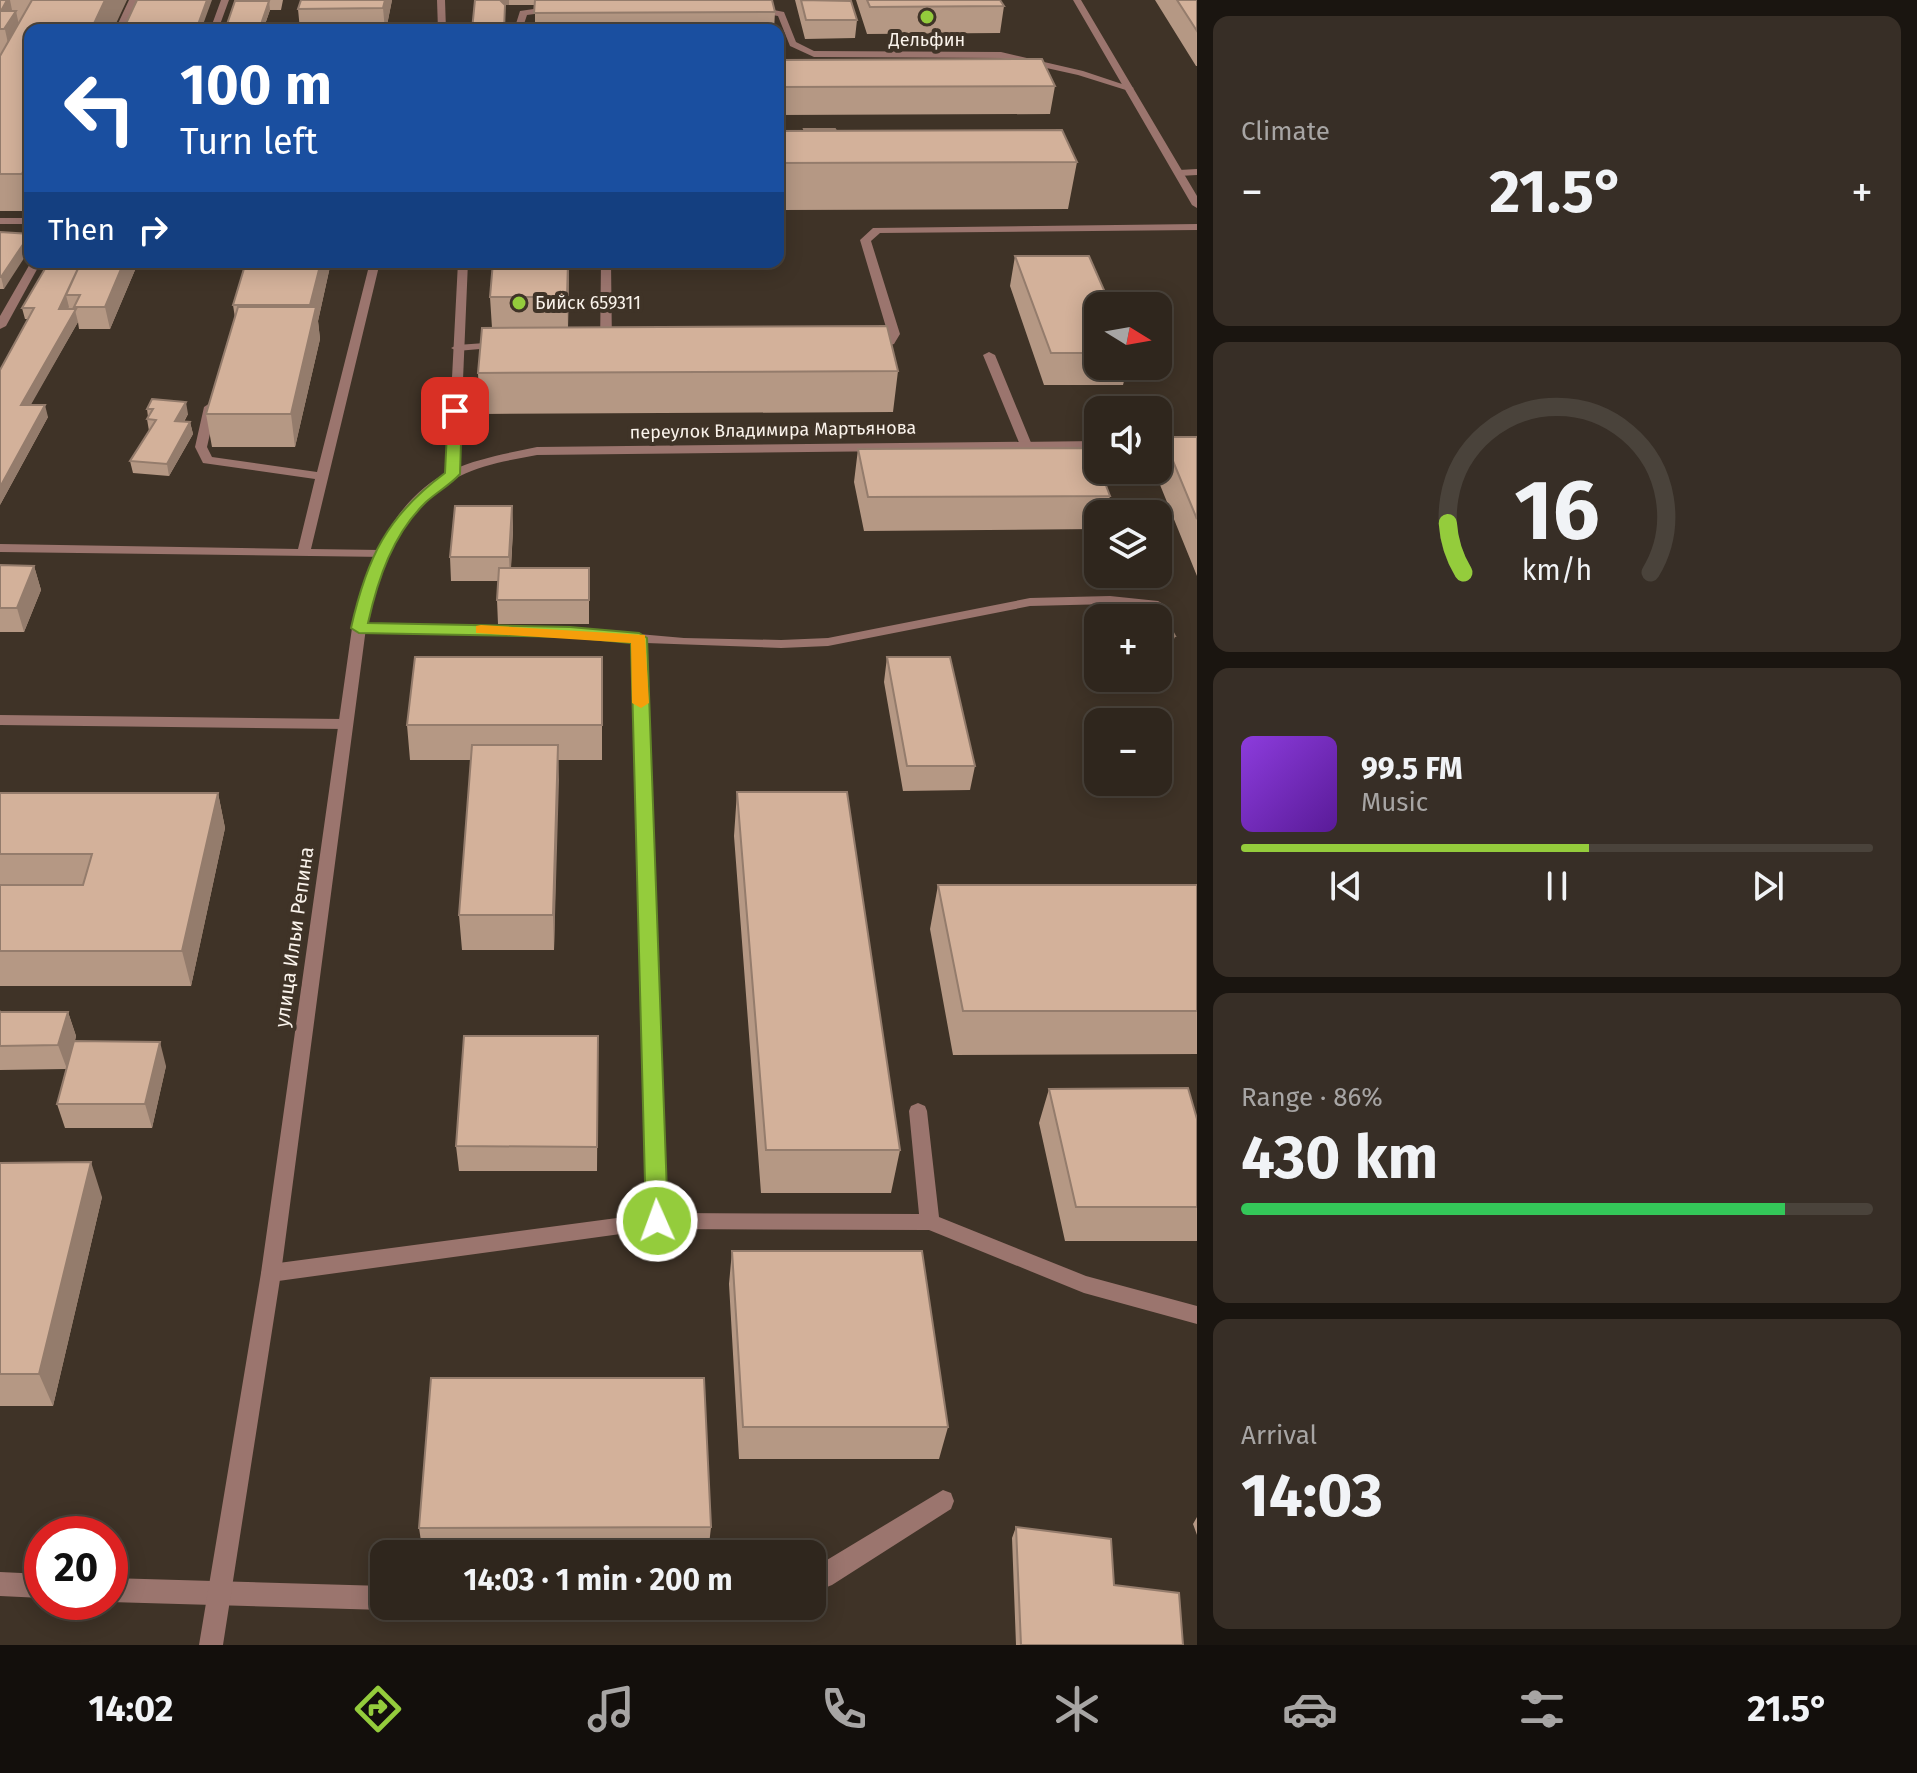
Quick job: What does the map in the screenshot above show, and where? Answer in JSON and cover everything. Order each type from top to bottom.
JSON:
[{"type":"street","points":[[122,24],[133,0]]},
{"type":"street","points":[[216,24],[225,0]]},
{"type":"street","points":[[441,0],[443,24]]},
{"type":"street","points":[[1077,0],[1197,205]]},
{"type":"street","points":[[519,24],[520,16],[528,11],[570,9]]},
{"type":"street","points":[[737,9],[776,11],[784,17],[790,43],[795,48],[814,54],[1001,55],[1129,88]]},
{"type":"street","points":[[832,55],[839,69]]},
{"type":"street","points":[[1032,73],[1080,73]]},
{"type":"street","points":[[1179,173],[1197,172]]},
{"type":"street","points":[[0,221],[24,221]]},
{"type":"street","points":[[850,349],[881,347],[890,342],[894,334],[865,240],[877,230],[1197,227]]},
{"type":"street","points":[[0,326],[33,268]]},
{"type":"street","points":[[304,552],[373,268]]},
{"type":"street","points":[[453,474],[463,268]]},
{"type":"street","points":[[606,268],[606,348]]},
{"type":"street","points":[[0,300],[15,301]]},
{"type":"street","points":[[457,348],[508,345]]},
{"type":"street","points":[[592,347],[621,348]]},
{"type":"street","points":[[989,355],[1026,445]]},
{"type":"street","points":[[210,407],[201,447],[207,460],[321,476]]},
{"type":"street","name":"переулок Владимира Мартьянова","points":[[453,474],[537,451],[1084,445]]},
{"type":"street","name":"улица Ильи Репина","points":[[211,1645],[271,1273],[359,628],[369,583],[398,524],[414,506],[453,474]]},
{"type":"street","points":[[0,548],[381,554]]},
{"type":"street","points":[[359,628],[570,632],[731,645],[828,642],[1030,602],[1110,600],[1148,604]]},
{"type":"street","points":[[639,638],[657,1221]]},
{"type":"street","points":[[0,720],[345,724]]},
{"type":"street","points":[[918,1111],[930,1222]]},
{"type":"street","points":[[271,1273],[657,1221],[930,1222],[1084,1284],[1197,1315]]},
{"type":"street","points":[[826,1576],[943,1501]]},
{"type":"street","points":[[0,1584],[24,1585]]},
{"type":"street","points":[[128,1591],[370,1598]]},
{"type":"building","points":[[0,0],[7,0],[1,11],[16,11],[4,29],[0,29]]},
{"type":"building","points":[[32,0],[105,0],[94,24],[24,24],[22,174],[0,174],[0,56]]},
{"type":"building","points":[[137,0],[207,0],[198,24],[126,24]]},
{"type":"building","points":[[301,0],[385,0],[383,8],[298,9]]},
{"type":"building","points":[[475,0],[500,0],[505,5],[504,24],[473,24]]},
{"type":"building","points":[[535,0],[772,0],[775,12],[534,13]]},
{"type":"building","points":[[801,0],[851,1],[857,20],[806,20]]},
{"type":"building","points":[[867,0],[1000,0],[1004,6],[870,7]]},
{"type":"building","points":[[1177,0],[1197,0],[1197,31]]},
{"type":"building","points":[[235,1],[269,1],[261,24],[227,24]]},
{"type":"building","points":[[1042,59],[1055,86],[784,87],[784,60]]},
{"type":"building","points":[[835,129],[836,131],[805,131]]},
{"type":"building","points":[[1062,130],[1077,162],[784,163],[784,131]]},
{"type":"building","points":[[0,232],[24,234],[24,243],[0,277]]},
{"type":"building","points":[[1015,256],[1089,256],[1105,292],[1084,292],[1084,353],[1051,353]]},
{"type":"building","points":[[45,268],[78,268],[59,309],[76,309],[21,405],[45,405],[0,487],[0,370],[34,308],[22,308]]},
{"type":"building","points":[[78,268],[121,268],[105,307],[74,307],[80,295],[66,295]]},
{"type":"building","points":[[244,268],[319,268],[310,305],[233,305]]},
{"type":"building","points":[[492,268],[568,268],[567,297],[490,297]]},
{"type":"building","points":[[238,307],[316,307],[291,414],[206,414]]},
{"type":"building","points":[[887,326],[898,371],[478,373],[482,328]]},
{"type":"building","points":[[152,399],[186,402],[175,421],[190,422],[167,464],[130,461],[156,420],[147,419],[153,409],[147,409]]},
{"type":"building","points":[[1172,437],[1197,437],[1197,519],[1172,459]]},
{"type":"building","points":[[1084,448],[1084,484],[1105,484],[1110,496],[868,497],[858,449]]},
{"type":"building","points":[[455,506],[512,506],[509,557],[450,557]]},
{"type":"building","points":[[0,565],[34,566],[17,608],[0,608]]},
{"type":"building","points":[[499,568],[589,568],[589,600],[497,600]]},
{"type":"building","points":[[415,657],[602,657],[602,725],[407,725]]},
{"type":"building","points":[[887,657],[950,657],[975,766],[907,766]]},
{"type":"building","points":[[472,745],[558,745],[553,915],[459,915]]},
{"type":"building","points":[[737,792],[847,792],[900,1150],[766,1150]]},
{"type":"building","points":[[0,793],[218,793],[182,951],[0,951],[0,885],[83,885],[92,854],[0,854]]},
{"type":"building","points":[[938,885],[1197,885],[1197,1011],[963,1011]]},
{"type":"building","points":[[0,1012],[68,1012],[58,1045],[0,1046]]},
{"type":"building","points":[[464,1036],[598,1036],[597,1147],[456,1146]]},
{"type":"building","points":[[74,1041],[160,1042],[145,1104],[57,1104]]},
{"type":"building","points":[[1188,1088],[1197,1119],[1197,1207],[1076,1207],[1049,1089]]},
{"type":"building","points":[[91,1162],[39,1374],[0,1374],[0,1163]]},
{"type":"building","points":[[732,1251],[922,1251],[948,1427],[743,1427]]},
{"type":"building","points":[[431,1378],[704,1378],[711,1527],[419,1528]]},
{"type":"building","points":[[1016,1527],[1111,1539],[1114,1585],[1179,1593],[1183,1645],[1021,1645]]},
{"type":"slow traffic","points":[[481,630],[570,632],[639,638],[641,703]]},
{"type":"place","name":"Дельфин","points":[[927,17]]},
{"type":"place","name":"Бийск 659311","points":[[519,303]]},
{"type":"route","points":[[455,411],[453,474],[423,497],[398,524],[369,583],[359,628],[570,632],[639,638],[657,1221]]}]
